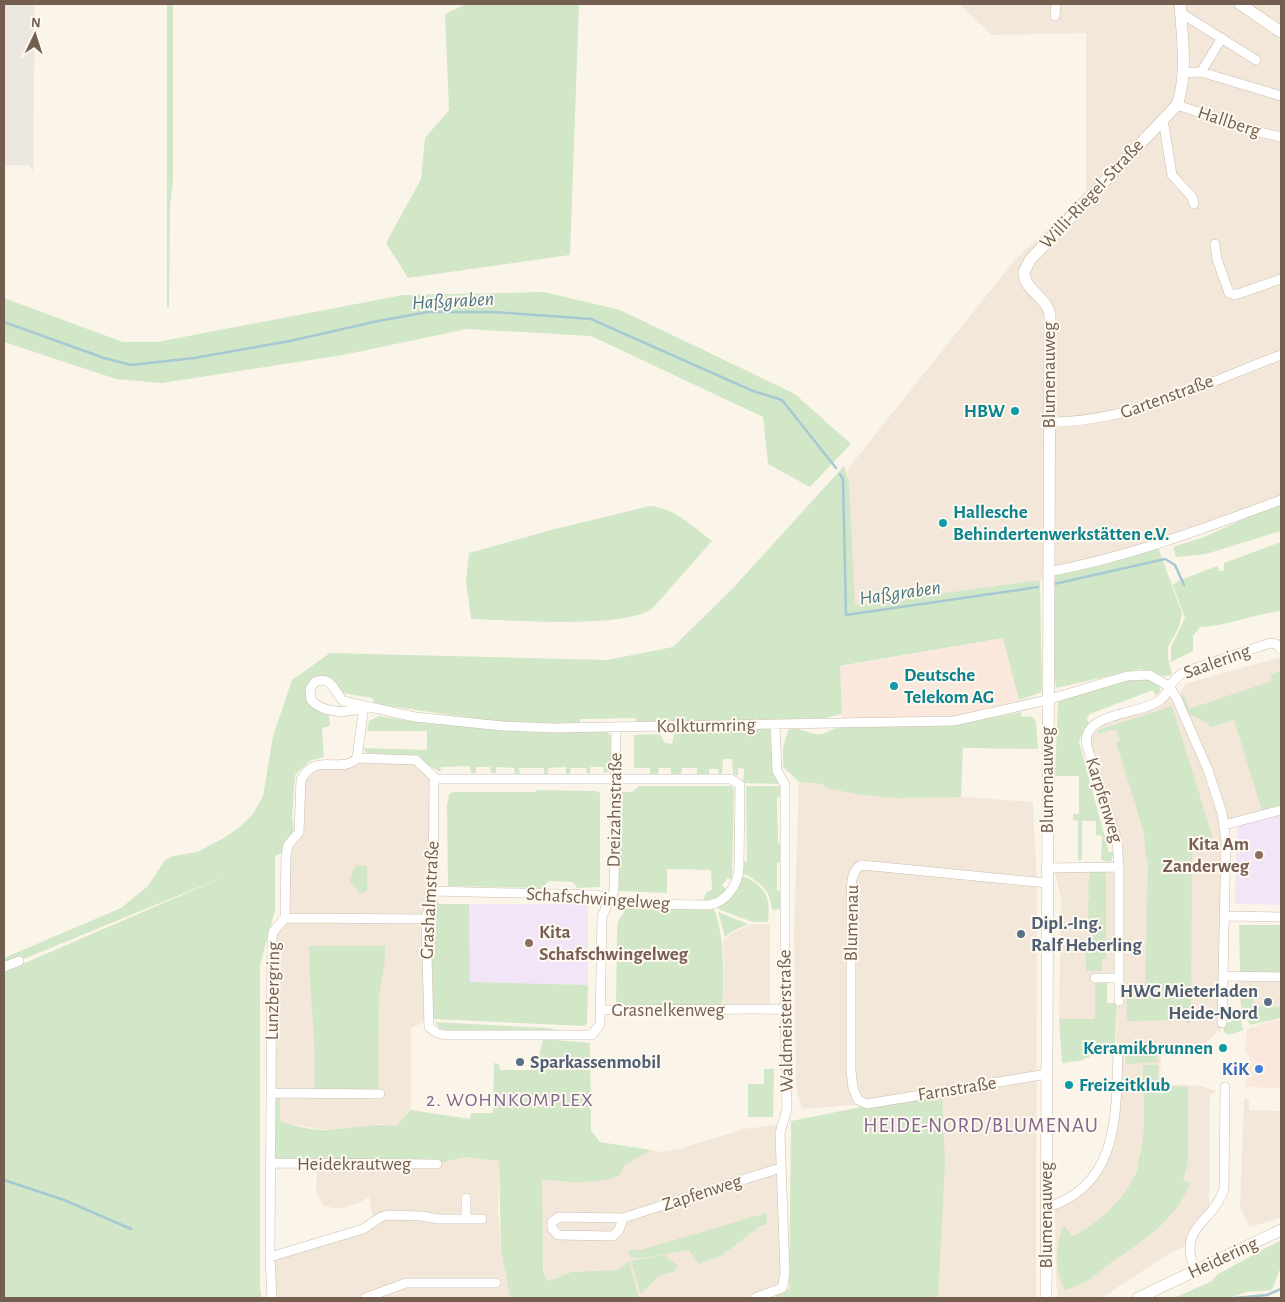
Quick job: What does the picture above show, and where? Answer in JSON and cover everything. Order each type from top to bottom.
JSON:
[{"type":"street","points":[[1055,16],[1056,4]]},
{"type":"street","points":[[1240,4],[1281,32]]},
{"type":"street","points":[[1180,9],[1256,60]]},
{"type":"street","name":"Willi-Riegel-Straße","points":[[1024,272],[1030,260],[1176,105],[1182,92],[1180,9]]},
{"type":"street","points":[[1201,72],[1222,38]]},
{"type":"street","points":[[1182,73],[1201,72],[1281,96]]},
{"type":"street","name":"Hallberg","points":[[1176,105],[1255,131],[1281,137]]},
{"type":"street","name":"Willi-Riegel-Straße","points":[[1163,119],[1172,175],[1192,197],[1194,204]]},
{"type":"street","points":[[1215,244],[1217,259],[1229,293],[1235,295],[1281,279]]},
{"type":"street","name":"Blumenauweg","points":[[1024,272],[1027,283],[1042,297],[1049,310],[1046,1298]]},
{"type":"street","name":"Gartenstraße","points":[[1050,422],[1093,420],[1133,411],[1281,355]]},
{"type":"street","points":[[1048,572],[1090,564],[1154,546],[1281,500]]},
{"type":"street","name":"Saalering","points":[[1087,733],[1098,721],[1154,704],[1164,696],[1174,678],[1187,671],[1270,643],[1280,647]]},
{"type":"street","name":"Kolkturmring","points":[[364,706],[347,712],[319,706],[311,700],[310,688],[315,682],[326,680],[331,683],[343,701],[415,717],[503,726],[616,728],[954,721],[1047,700],[1061,694],[1138,675],[1149,675],[1169,686]]},
{"type":"street","points":[[1169,686],[1204,760],[1224,825],[1226,841],[1222,1023]]},
{"type":"street","points":[[364,706],[357,758],[416,760],[436,779],[616,778]]},
{"type":"street","name":"Waldmeisterstraße","points":[[755,1298],[777,1291],[784,1284],[780,1133],[787,1109],[785,785],[777,771],[775,725]]},
{"type":"street","name":"Dreizahnstraße","points":[[601,1010],[602,916],[612,899],[614,891],[616,728]]},
{"type":"street","name":"Karpfenweg","points":[[1087,733],[1087,746],[1117,840],[1119,867],[1119,1002]]},
{"type":"street","name":"Lunzbergring","points":[[272,1298],[270,1257],[272,938],[274,932],[285,918],[286,855],[288,845],[299,832],[301,780],[304,773],[317,765],[349,764],[357,758]]},
{"type":"street","name":"Schafschwingelweg","points":[[433,891],[597,895],[625,904],[709,905],[716,904],[725,897],[737,881],[740,868],[740,785],[731,779],[616,778]]},
{"type":"street","name":"Grashalmstraße","points":[[427,1021],[426,920],[433,891],[434,783],[436,779]]},
{"type":"street","points":[[1224,825],[1281,810]]},
{"type":"street","name":"Blumenau","points":[[867,1104],[858,1100],[852,1081],[851,902],[855,870],[862,865],[871,865],[1047,883]]},
{"type":"street","name":"Karpfenweg","points":[[1046,868],[1119,867]]},
{"type":"street","points":[[1224,916],[1281,917]]},
{"type":"street","points":[[285,918],[426,920]]},
{"type":"street","points":[[4,967],[19,961]]},
{"type":"street","points":[[1223,976],[1281,976]]},
{"type":"street","points":[[1095,978],[1119,978]]},
{"type":"street","name":"Grasnelkenweg","points":[[427,1021],[431,1029],[445,1035],[590,1036],[599,1028],[601,1010],[785,1009]]},
{"type":"street","points":[[1046,1208],[1059,1204],[1092,1180],[1102,1165],[1115,1120],[1118,1050]]},
{"type":"street","name":"Farnstraße","points":[[867,1104],[1047,1074]]},
{"type":"street","points":[[1195,1271],[1188,1253],[1189,1241],[1220,1198],[1224,1189],[1225,1087]]},
{"type":"street","points":[[272,1093],[380,1094]]},
{"type":"street","name":"Heidekrautweg","points":[[271,1163],[436,1164]]},
{"type":"street","name":"Zapfenweg","points":[[623,1218],[619,1230],[612,1236],[558,1235],[552,1228],[552,1222],[558,1217],[623,1218],[780,1168]]},
{"type":"street","points":[[466,1198],[466,1219]]},
{"type":"street","points":[[270,1257],[363,1229],[381,1217],[388,1215],[482,1219]]},
{"type":"street","name":"Heidering","points":[[1138,1298],[1281,1230]]},
{"type":"street","points":[[365,1298],[406,1283],[496,1284]]},
{"type":"shaded area","points":[[4,4],[35,4],[33,173],[29,165],[4,165]]},
{"type":"shaded area","points":[[959,4],[1281,4],[1281,500],[1040,580],[854,605],[847,470],[1014,261],[1086,192],[1086,33],[992,35]]},
{"type":"shaded area","points":[[1003,638],[1020,705],[954,720],[842,723],[840,667]]},
{"type":"shaded area","points":[[1281,657],[1281,810],[1224,825],[1221,1033],[1219,1030],[1203,1046],[1161,1046],[1160,1084],[1201,1086],[1217,1091],[1210,1095],[1209,1213],[1189,1245],[1172,1252],[1101,1298],[1059,1298],[1056,1284],[1055,1205],[1091,1180],[1109,1144],[1118,1050],[1116,1040],[1119,978],[1095,978],[1095,1019],[1059,1019],[1061,898],[1054,868],[1119,867],[1119,855],[1087,746],[1090,727],[1154,704],[1167,691],[1177,699],[1185,684]]},
{"type":"shaded area","points":[[409,759],[436,779],[429,899],[427,1021],[411,1028],[411,1110],[396,1126],[381,1124],[328,1130],[279,1121],[280,1093],[272,1093],[272,939],[283,921],[286,855],[297,836],[301,788],[310,768],[353,762]]},
{"type":"shaded area","points":[[799,782],[872,790],[1033,802],[1037,882],[1036,1298],[938,1298],[867,1104],[802,1109],[796,1087],[794,931]]},
{"type":"shaded area","name":"Kita Am Zanderweg","points":[[1281,813],[1281,905],[1235,904],[1237,827]]},
{"type":"shaded area","name":"Kita Schafschwingelweg","points":[[469,904],[588,904],[588,985],[470,983]]},
{"type":"shaded area","points":[[751,924],[770,924],[770,1009],[723,1009],[723,942],[730,934]]},
{"type":"shaded area","points":[[1237,977],[1281,977],[1281,1009],[1241,1008]]},
{"type":"shaded area","points":[[1281,1020],[1281,1088],[1245,1087],[1250,1059],[1245,1050],[1247,1029],[1271,1021]]},
{"type":"shaded area","points":[[1244,1099],[1249,1099],[1249,1110],[1281,1111],[1281,1218],[1249,1227],[1240,1207]]},
{"type":"shaded area","points":[[783,1124],[784,1284],[755,1298],[639,1298],[629,1261],[618,1270],[560,1276],[548,1281],[541,1260],[542,1179],[563,1182],[619,1176],[625,1165],[651,1150],[662,1152],[679,1149],[744,1129]]},
{"type":"shaded area","points":[[466,1157],[499,1161],[498,1211],[501,1250],[510,1298],[272,1298],[270,1257],[374,1221],[369,1197],[359,1203],[336,1209],[323,1205],[316,1193],[317,1164],[448,1162]]},
{"type":"green space","points":[[167,4],[173,4],[173,181],[170,207],[169,307],[167,307]]},
{"type":"green space","points":[[466,4],[579,4],[570,255],[408,278],[386,243],[421,179],[425,138],[449,110],[445,14]]},
{"type":"green space","points":[[544,292],[620,310],[795,394],[851,444],[810,487],[768,464],[763,417],[591,336],[467,329],[343,355],[162,383],[116,379],[4,342],[4,298],[123,342],[157,342],[403,295]]},
{"type":"green space","points":[[844,466],[849,482],[855,605],[1040,580],[1042,689],[1040,693],[1019,700],[1003,638],[840,666],[842,714],[826,718],[636,724],[636,718],[580,719],[580,724],[499,722],[375,704],[372,698],[343,693],[332,678],[310,679],[306,690],[311,707],[329,716],[330,726],[322,728],[324,757],[309,761],[295,775],[292,817],[294,832],[286,851],[275,856],[275,910],[260,965],[260,1287],[262,1298],[4,1298],[4,972],[226,876],[4,967],[4,958],[121,908],[148,886],[165,860],[173,856],[197,852],[224,838],[241,826],[253,814],[263,796],[273,736],[292,680],[330,653],[607,660],[673,647],[733,588]]},
{"type":"green space","points":[[1281,502],[1281,531],[1206,554],[1176,557],[1173,547],[1204,537]]},
{"type":"green space","points":[[650,506],[659,507],[675,514],[712,541],[652,609],[637,615],[617,619],[592,621],[537,622],[471,619],[466,581],[469,553],[555,529]]},
{"type":"green space","points":[[1281,542],[1281,611],[1200,627],[1193,636],[1193,651],[1171,662],[1171,647],[1185,618],[1173,585],[1178,581],[1217,566],[1220,571],[1224,571],[1224,563]]},
{"type":"green space","points":[[1158,547],[1182,613],[1179,627],[1168,647],[1168,658],[1172,675],[1163,676],[1140,669],[1056,688],[1050,633],[1053,576]]},
{"type":"green space","points":[[1281,671],[1281,805],[1262,811],[1234,720],[1211,727],[1204,721],[1189,714],[1181,696],[1184,695],[1189,709],[1272,681],[1271,674]]},
{"type":"green space","points":[[1141,676],[1159,683],[1160,692],[1156,696],[1153,690],[1090,714],[1087,718],[1089,724],[1084,729],[1079,742],[1109,852],[1114,851],[1111,862],[1101,860],[1102,836],[1096,835],[1096,821],[1082,821],[1082,860],[1078,860],[1078,821],[1073,820],[1073,814],[1079,814],[1079,776],[1055,776],[1058,700]]},
{"type":"green space","points":[[1172,706],[1212,835],[1213,850],[1193,852],[1192,856],[1190,1023],[1187,1023],[1186,1020],[1127,1021],[1126,990],[1145,989],[1148,858],[1146,858],[1144,833],[1116,742],[1120,741],[1116,729],[1098,734],[1098,730]]},
{"type":"green space","points":[[1021,712],[1022,717],[1031,716],[1036,721],[1038,749],[963,748],[961,797],[895,798],[856,794],[827,788],[822,784],[799,782],[783,767],[783,748],[788,730],[792,729],[818,734],[839,727],[963,723]]},
{"type":"green space","points":[[379,716],[430,724],[438,722],[607,731],[610,734],[613,745],[611,768],[609,772],[604,773],[603,767],[590,767],[590,774],[587,773],[586,768],[571,768],[570,774],[566,774],[566,767],[548,768],[548,774],[544,774],[544,768],[519,768],[520,774],[515,774],[514,768],[496,767],[496,773],[491,773],[490,767],[476,767],[476,773],[471,773],[470,766],[441,767],[440,772],[414,756],[366,753],[363,748],[427,750],[427,731],[367,731],[369,721]]},
{"type":"green space","points":[[765,727],[772,731],[781,784],[743,783],[744,769],[738,768],[738,776],[733,773],[732,759],[723,759],[722,775],[719,775],[718,769],[709,769],[709,775],[697,774],[697,768],[682,768],[681,775],[671,775],[671,768],[659,768],[658,775],[650,774],[650,768],[634,768],[634,735],[660,734],[665,743],[672,744],[674,734],[680,729]]},
{"type":"green space","points":[[639,786],[731,786],[734,789],[732,880],[728,878],[722,885],[727,890],[717,900],[703,900],[706,893],[712,889],[711,870],[667,869],[667,893],[618,891],[620,792],[632,792]]},
{"type":"green space","points":[[746,786],[782,786],[782,796],[777,797],[778,843],[782,844],[782,862],[777,863],[777,891],[782,891],[782,909],[772,910],[769,896],[762,886],[741,872],[742,862],[747,861]]},
{"type":"green space","points":[[537,790],[597,791],[600,793],[600,887],[577,888],[573,882],[549,881],[542,888],[448,886],[447,806],[449,794],[453,792],[535,792]]},
{"type":"green space","points":[[357,865],[367,866],[367,891],[360,894],[350,881],[353,870]]},
{"type":"green space","points":[[1090,870],[1106,871],[1106,958],[1102,959],[1102,971],[1086,971],[1086,949],[1089,945],[1088,901],[1090,901],[1088,890]]},
{"type":"green space","points":[[741,875],[756,883],[765,892],[769,913],[768,922],[753,922],[720,910],[716,906]]},
{"type":"green space","points":[[433,897],[438,899],[439,904],[469,904],[470,982],[588,985],[587,1023],[584,1026],[433,1019],[431,904]]},
{"type":"green space","points":[[636,907],[713,907],[722,942],[722,1007],[618,1006],[616,1003],[618,921],[626,909],[635,909]]},
{"type":"green space","points":[[718,912],[748,924],[725,937]]},
{"type":"green space","points":[[1239,925],[1281,925],[1281,972],[1240,972]]},
{"type":"green space","points":[[309,946],[385,946],[385,960],[379,997],[378,1091],[314,1090],[315,1072]]},
{"type":"green space","points":[[1095,978],[1107,978],[1107,1003],[1117,1003],[1115,1043],[1112,1047],[1080,1061],[1062,1063],[1059,1019],[1095,1019]]},
{"type":"green space","points":[[1241,988],[1253,988],[1254,1006],[1281,1007],[1281,1018],[1250,1025],[1241,1005]]},
{"type":"green space","points":[[1232,1009],[1239,1009],[1243,1030],[1229,1035],[1224,1032],[1222,1023],[1232,1022]]},
{"type":"green space","points":[[435,1022],[547,1028],[568,1032],[450,1031],[440,1029]]},
{"type":"green space","points":[[543,1039],[590,1043],[591,1130],[600,1142],[651,1150],[625,1165],[619,1176],[610,1179],[580,1182],[542,1179],[543,1270],[548,1281],[572,1272],[618,1270],[629,1261],[639,1298],[510,1298],[501,1250],[499,1161],[466,1157],[437,1164],[271,1163],[272,1093],[280,1093],[280,1121],[311,1129],[330,1130],[371,1125],[396,1126],[411,1110],[470,1119],[471,1113],[493,1113],[494,1063],[499,1064],[500,1070],[531,1070],[536,1068]]},
{"type":"green space","points":[[1157,1052],[1158,1062],[1126,1064],[1125,1053]]},
{"type":"green space","points":[[1143,1065],[1158,1065],[1158,1086],[1188,1087],[1188,1162],[1183,1180],[1190,1183],[1173,1213],[1149,1236],[1082,1284],[1065,1290],[1057,1267],[1057,1249],[1064,1225],[1072,1236],[1076,1235],[1105,1214],[1128,1188],[1139,1166],[1137,1165],[1141,1152],[1144,1127]]},
{"type":"green space","points":[[764,1069],[774,1069],[773,1117],[748,1117],[748,1084],[764,1084]]},
{"type":"green space","points":[[942,1091],[945,1164],[938,1298],[777,1298],[776,1295],[789,1289],[791,1121]]},
{"type":"green space","points":[[766,1213],[767,1224],[760,1226],[722,1255],[699,1264],[689,1250],[643,1258],[630,1257],[629,1250],[641,1250]]},
{"type":"green space","points":[[1279,1241],[1281,1243],[1281,1267],[1272,1290],[1246,1292],[1230,1298],[1174,1298],[1212,1281],[1218,1274]]},
{"type":"green space","points":[[665,1255],[677,1265],[675,1271],[659,1276],[641,1294],[631,1261]]},
{"type":"waterway","name":"Haßgraben","points":[[4,322],[104,358],[131,365],[194,358],[290,341],[428,312],[493,312],[591,319],[753,391],[782,400],[836,468]]},
{"type":"waterway","name":"Haßgraben","points":[[840,474],[843,479],[846,615],[1038,587]]},
{"type":"waterway","name":"Haßgraben","points":[[1054,584],[1165,559],[1175,565],[1184,585]]},
{"type":"waterway","points":[[4,1180],[64,1200],[131,1229]]},
{"type":"waterway","points":[[1235,1298],[1267,1295],[1281,1289]]},
{"type":"place","name":"HBW","points":[[1015,411]]},
{"type":"place","name":"Hallesche Behindertenwerkstätten e.V.","points":[[943,523]]},
{"type":"place","name":"Deutsche Telekom AG","points":[[894,686]]},
{"type":"place","name":"Kita Am Zanderweg","points":[[1259,855]]},
{"type":"place","name":"Dipl.-Ing. Ralf Heberling","points":[[1021,934]]},
{"type":"place","name":"Kita Schafschwingelweg","points":[[529,943]]},
{"type":"place","name":"HWG Mieterladen Heide-Nord","points":[[1268,1002]]},
{"type":"place","name":"Keramikbrunnen","points":[[1223,1048]]},
{"type":"place","name":"Sparkassenmobil","points":[[520,1062]]},
{"type":"place","name":"KiK","points":[[1259,1069]]},
{"type":"place","name":"Freizeitklub","points":[[1069,1085]]},
{"type":"district","name":"2. WOHNKOMPLEX","points":[[510,1100]]},
{"type":"district","name":"HEIDE-NORD/BLUMENAU","points":[[981,1125]]}]
